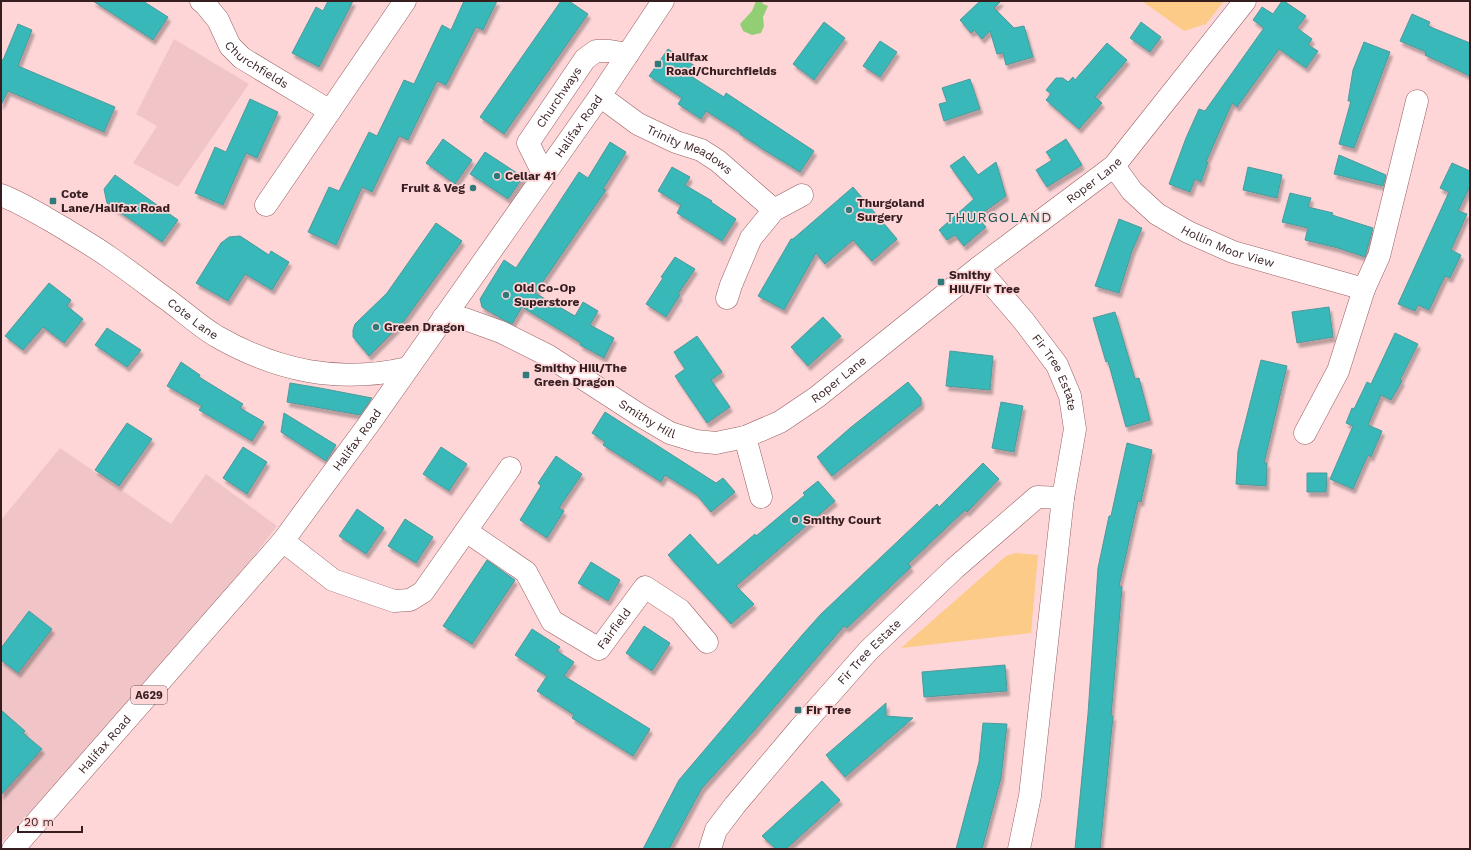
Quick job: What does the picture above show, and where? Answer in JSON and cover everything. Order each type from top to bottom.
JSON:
[{"type":"main road","name":"Churchfields","points":[[201,1],[218,20],[230,46],[242,58],[330,111]]},
{"type":"main road","points":[[266,205],[405,1]]},
{"type":"main road","name":"Halifax Road","points":[[13,849],[284,541],[600,96],[664,1]]},
{"type":"main road","name":"Roper Lane","points":[[774,425],[817,397],[978,268],[1114,166],[1245,1]]},
{"type":"main road","name":"Churchways","points":[[544,175],[528,143],[584,59],[596,51],[610,51],[628,54]]},
{"type":"main road","name":"Trinity Meadows","points":[[600,96],[638,124],[676,142],[701,150],[718,161],[774,210]]},
{"type":"main road","points":[[1305,433],[1338,371],[1364,289],[1379,256],[1417,101]]},
{"type":"main road","name":"Hollin Moor View","points":[[1114,166],[1132,191],[1157,214],[1188,232],[1233,252],[1364,289]]},
{"type":"main road","name":"Cote Lane","points":[[1,195],[36,211],[108,256],[215,335],[253,355],[281,365],[330,374],[366,375],[387,373],[408,368]]},
{"type":"main road","points":[[727,298],[751,238],[774,210],[802,195]]},
{"type":"main road","name":"Fir Tree Estate","points":[[978,268],[1023,320],[1057,365],[1070,396],[1075,429],[1063,498],[1030,796],[1019,849]]},
{"type":"main road","name":"Smithy Hill","points":[[443,318],[454,317],[465,319],[501,332],[547,355],[670,433],[696,441],[716,443],[745,437],[774,425]]},
{"type":"main road","points":[[745,437],[761,497]]},
{"type":"main road","points":[[284,541],[333,580],[394,601],[410,600],[423,592],[510,468]]},
{"type":"main road","name":"Fir Tree Estate","points":[[710,849],[716,830],[735,805],[868,651],[955,568],[1037,497],[1063,498]]},
{"type":"main road","name":"Fairfield","points":[[466,531],[526,572],[552,621],[599,649],[645,587],[680,610],[708,642]]},
{"type":"shaded area","points":[[756,1],[762,1],[763,4],[768,6],[763,17],[764,26],[761,33],[752,35],[743,31],[740,24],[752,11]]},
{"type":"shaded area","points":[[1142,1],[1224,1],[1206,24],[1184,31]]},
{"type":"shaded area","points":[[174,39],[249,84],[178,187],[133,163],[157,126],[136,114]]},
{"type":"shaded area","points":[[60,448],[171,524],[206,474],[277,526],[254,556],[74,766],[1,843],[1,520]]},
{"type":"shaded area","points":[[1015,553],[1038,555],[1031,633],[901,648],[1006,556]]},
{"type":"building","points":[[93,1],[143,1],[168,17],[153,40]]},
{"type":"building","points":[[328,1],[353,1],[319,67],[292,53],[316,7],[323,11]]},
{"type":"building","points":[[464,1],[497,1],[483,30],[476,27],[446,85],[437,81],[408,140],[399,136],[372,192],[362,187],[336,245],[308,232],[329,187],[339,191],[369,132],[377,136],[404,80],[414,84],[442,25],[451,30]]},
{"type":"building","points":[[561,1],[569,1],[588,14],[504,134],[480,117]]},
{"type":"building","points":[[980,1],[1001,1],[994,8],[1014,28],[1024,26],[1033,57],[1006,65],[1003,53],[997,54],[990,31],[982,39],[974,30],[971,33],[960,20]]},
{"type":"building","points":[[1282,1],[1306,16],[1297,28],[1312,39],[1308,45],[1318,51],[1306,68],[1279,49],[1237,107],[1232,103],[1206,162],[1208,162],[1201,182],[1195,179],[1190,192],[1169,184],[1186,138],[1199,109],[1205,111],[1264,28],[1253,20],[1262,7],[1273,14]]},
{"type":"building","points":[[1412,14],[1430,22],[1428,26],[1470,43],[1470,76],[1425,55],[1426,52],[1400,41]]},
{"type":"building","points":[[824,22],[845,38],[814,80],[793,64]]},
{"type":"building","points":[[1141,22],[1161,37],[1150,52],[1130,38]]},
{"type":"building","points":[[18,24],[32,30],[18,66],[115,107],[104,132],[8,91],[1,105],[1,59],[3,60]]},
{"type":"building","points":[[880,41],[897,52],[880,77],[863,66]]},
{"type":"building","points":[[1364,42],[1390,52],[1354,148],[1339,144],[1351,101],[1348,101],[1353,70]]},
{"type":"building","points":[[1107,43],[1127,60],[1095,97],[1102,103],[1079,129],[1046,100],[1051,94],[1046,90],[1056,78],[1063,78],[1068,82],[1073,77],[1075,80]]},
{"type":"building","points":[[668,49],[695,66],[689,75],[724,97],[726,93],[814,151],[800,172],[706,111],[701,119],[678,104],[682,98],[649,76]]},
{"type":"building","points":[[970,79],[980,109],[944,121],[939,104],[947,102],[942,88]]},
{"type":"building","points":[[250,99],[278,112],[257,158],[246,153],[223,205],[195,193],[215,147],[226,152]]},
{"type":"building","points":[[443,139],[472,160],[455,184],[426,163]]},
{"type":"building","points":[[1066,139],[1082,165],[1047,187],[1036,170],[1052,160],[1046,152]]},
{"type":"building","points":[[610,142],[626,152],[603,189],[606,190],[535,293],[575,316],[583,302],[598,311],[590,325],[614,338],[604,358],[580,345],[581,343],[522,307],[512,324],[482,307],[480,299],[504,260],[516,268],[579,172],[588,178]]},
{"type":"building","name":"Cellar 41","points":[[485,152],[523,177],[508,199],[470,174]]},
{"type":"building","points":[[1339,155],[1386,175],[1383,186],[1334,174]]},
{"type":"building","points":[[964,156],[978,175],[996,162],[1006,196],[977,217],[986,227],[964,246],[955,235],[947,240],[939,230],[974,199],[950,166]]},
{"type":"building","points":[[1452,163],[1470,171],[1470,186],[1458,211],[1467,214],[1451,250],[1461,255],[1450,278],[1445,276],[1429,310],[1418,305],[1415,311],[1398,304],[1449,192],[1440,188]]},
{"type":"building","points":[[672,167],[690,177],[685,185],[712,201],[711,202],[736,219],[722,241],[677,213],[681,205],[658,191]]},
{"type":"building","points":[[1248,167],[1282,175],[1277,198],[1243,190]]},
{"type":"building","points":[[115,175],[178,220],[162,242],[107,203],[104,189]]},
{"type":"building","name":"Thurgoland Surgery","points":[[853,187],[897,239],[872,261],[853,240],[825,264],[816,253],[784,310],[758,296],[791,239],[793,239]]},
{"type":"building","points":[[1290,193],[1311,198],[1308,207],[1333,213],[1332,215],[1373,228],[1365,257],[1338,248],[1305,240],[1308,228],[1282,222]]},
{"type":"building","points":[[1119,219],[1142,228],[1132,251],[1119,293],[1095,286]]},
{"type":"building","points":[[436,223],[462,241],[404,321],[369,356],[353,337],[355,324],[387,293]]},
{"type":"building","points":[[240,236],[269,255],[271,251],[289,262],[272,290],[245,274],[228,301],[196,283],[221,243],[229,237]]},
{"type":"building","points":[[675,257],[695,269],[678,294],[680,295],[666,317],[646,304],[663,278],[661,277]]},
{"type":"building","points":[[49,283],[71,300],[67,306],[83,319],[64,343],[43,327],[23,350],[5,336]]},
{"type":"building","points":[[1329,307],[1333,337],[1297,343],[1292,312]]},
{"type":"building","points":[[1115,312],[1135,379],[1139,378],[1150,420],[1126,427],[1108,361],[1106,362],[1093,318]]},
{"type":"building","points":[[823,317],[841,336],[808,366],[791,347]]},
{"type":"building","points":[[107,328],[141,350],[127,367],[95,345]]},
{"type":"building","points":[[1395,333],[1418,344],[1400,380],[1402,381],[1391,400],[1381,395],[1368,425],[1382,431],[1371,457],[1368,455],[1353,489],[1330,479],[1353,426],[1346,423],[1352,408],[1354,409],[1367,382],[1371,384]]},
{"type":"building","points":[[697,336],[722,372],[711,380],[730,407],[707,423],[675,376],[685,369],[674,352]]},
{"type":"building","points":[[950,351],[993,356],[990,390],[946,386]]},
{"type":"building","points":[[1261,360],[1287,366],[1264,463],[1267,463],[1266,486],[1236,484],[1238,451]]},
{"type":"building","points":[[181,362],[200,375],[199,377],[243,404],[240,408],[264,422],[252,441],[199,410],[202,406],[167,386]]},
{"type":"building","points":[[908,382],[921,398],[921,405],[832,476],[817,457],[850,428]]},
{"type":"building","points":[[290,383],[372,398],[360,415],[287,402]]},
{"type":"building","points":[[1001,402],[1023,406],[1014,452],[992,448]]},
{"type":"building","points":[[605,412],[716,483],[723,478],[735,492],[711,512],[697,495],[665,475],[661,482],[603,445],[605,442],[592,433]]},
{"type":"building","points":[[284,413],[336,445],[326,461],[281,432]]},
{"type":"building","points":[[127,423],[152,439],[119,486],[95,470]]},
{"type":"building","points":[[1127,443],[1152,450],[1141,502],[1138,501],[1119,586],[1122,587],[1111,716],[1113,716],[1100,849],[1075,849],[1088,714],[1098,568]]},
{"type":"building","points":[[243,447],[267,462],[247,494],[223,478]]},
{"type":"building","points":[[441,447],[467,464],[449,491],[423,474]]},
{"type":"building","points":[[556,456],[582,474],[559,508],[564,511],[547,538],[520,520],[541,486],[538,483]]},
{"type":"building","points":[[983,463],[999,479],[967,512],[965,510],[908,564],[911,567],[847,628],[844,626],[753,732],[702,788],[669,849],[643,849],[679,780],[803,634],[821,614],[937,504],[939,507]]},
{"type":"building","points":[[1307,473],[1327,473],[1326,492],[1307,492]]},
{"type":"building","points":[[818,481],[835,501],[736,586],[754,604],[731,624],[668,555],[690,534],[718,565],[755,534],[756,536],[805,495],[803,493]]},
{"type":"building","points":[[357,509],[384,528],[366,554],[339,536]]},
{"type":"building","points":[[405,519],[433,537],[416,563],[388,546]]},
{"type":"building","points":[[487,560],[515,580],[472,644],[443,626]]},
{"type":"building","points":[[591,562],[620,580],[608,601],[578,583]]},
{"type":"building","points":[[29,611],[52,629],[18,673],[1,660],[1,648]]},
{"type":"building","points":[[644,626],[670,643],[652,671],[626,653]]},
{"type":"building","points":[[532,629],[560,647],[557,651],[574,662],[564,676],[650,729],[633,756],[572,718],[574,715],[537,691],[547,676],[515,655]]},
{"type":"building","points":[[1005,665],[1007,691],[924,697],[922,672]]},
{"type":"building","points":[[886,703],[886,716],[913,718],[845,777],[826,755]]},
{"type":"building","points":[[1,710],[25,731],[23,733],[42,749],[1,795]]},
{"type":"building","points":[[983,723],[1007,724],[1001,778],[982,849],[956,849],[979,762]]},
{"type":"building","points":[[822,781],[840,800],[786,849],[776,849],[762,836]]},
{"type":"place","name":"Halifax Road/Churchfields","points":[[658,64]]},
{"type":"place","name":"Cellar 41","points":[[497,176]]},
{"type":"place","name":"Fruit & Veg","points":[[473,188]]},
{"type":"place","name":"Cote Lane/Halifax Road","points":[[53,201]]},
{"type":"place","name":"Thurgoland Surgery","points":[[849,210]]},
{"type":"place","name":"Smithy Hill/Fir Tree","points":[[941,282]]},
{"type":"place","name":"Old Co-Op Superstore","points":[[506,295]]},
{"type":"place","name":"Green Dragon","points":[[376,327]]},
{"type":"place","name":"Smithy Hill/The Green Dragon","points":[[526,375]]},
{"type":"place","name":"Smithy Court","points":[[795,520]]},
{"type":"place","name":"Fir Tree","points":[[798,710]]},
{"type":"district","name":"THURGOLAND","points":[[999,217]]}]
